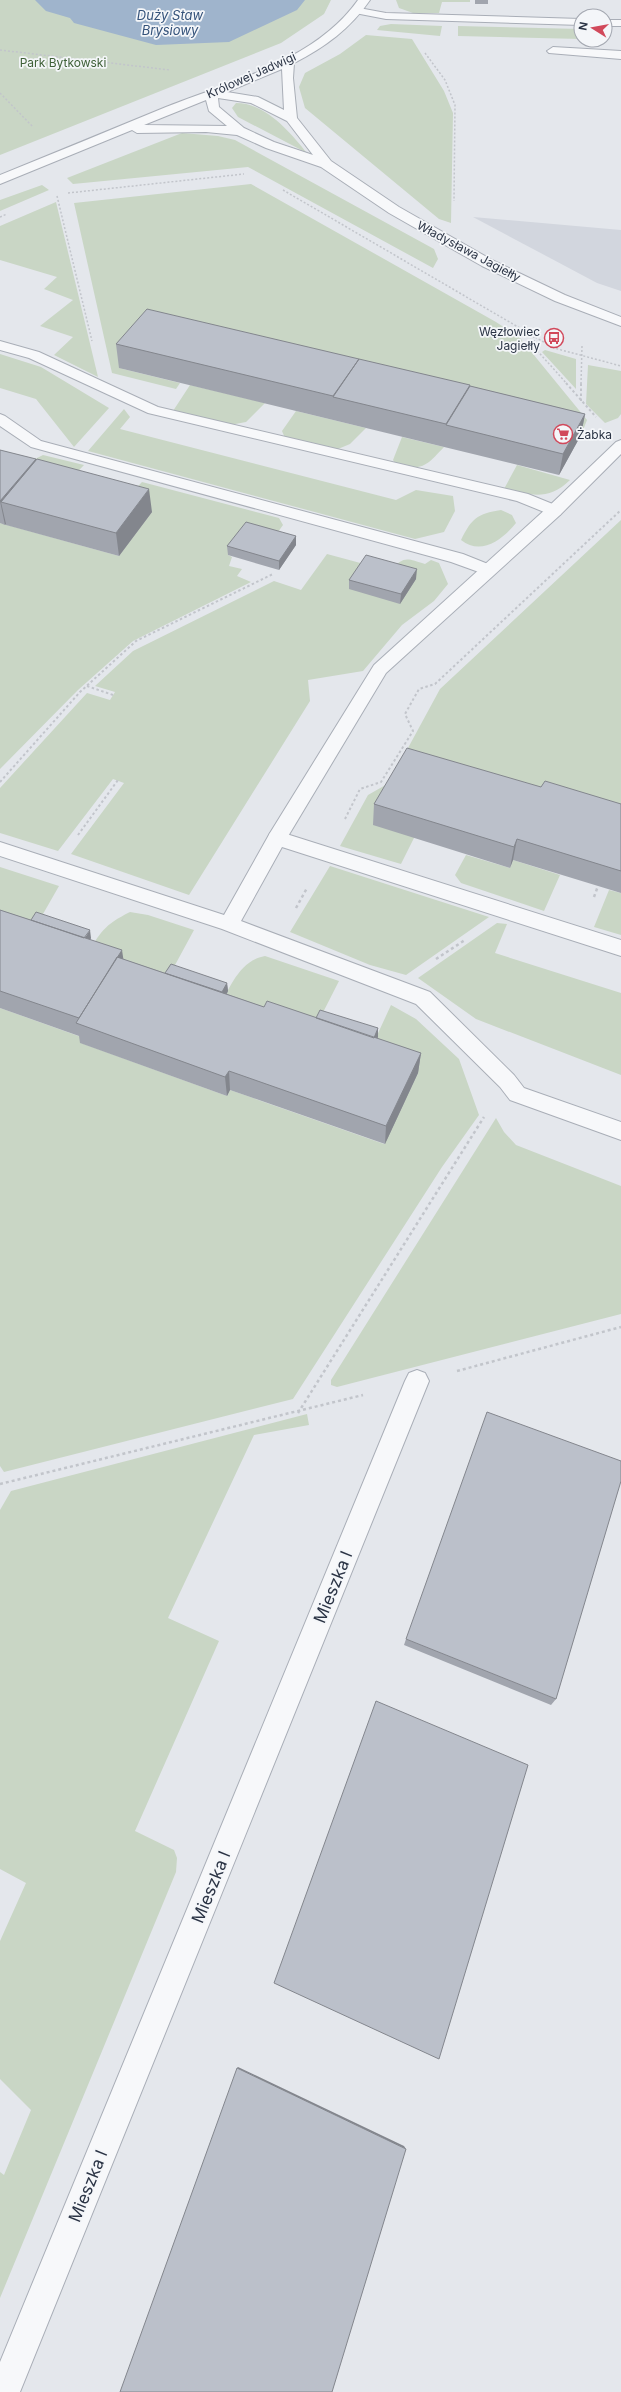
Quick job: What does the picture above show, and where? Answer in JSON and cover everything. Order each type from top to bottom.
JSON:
[{"type":"street","name":"Królowej Jadwigi","points":[[123,130],[288,61],[326,39],[346,24],[359,11],[364,0]]},
{"type":"street","points":[[359,11],[386,16],[573,22]]},
{"type":"street","points":[[553,51],[621,54]]},
{"type":"street","points":[[288,61],[287,78],[291,118]]},
{"type":"street","points":[[211,93],[254,100],[291,118],[326,164],[270,145],[240,131],[213,108],[211,93]]},
{"type":"street","points":[[0,180],[123,130],[170,128],[240,131]]},
{"type":"street","name":"Władysława Jagiełły","points":[[326,164],[394,210],[487,263],[560,298],[621,322]]},
{"type":"street","points":[[0,345],[34,355],[153,410],[522,497],[554,511]]},
{"type":"street","points":[[0,419],[36,444],[457,558],[487,570]]},
{"type":"street","points":[[229,924],[277,838],[380,669],[487,570],[554,511],[620,446]]},
{"type":"street","points":[[277,838],[621,948]]},
{"type":"street","points":[[0,849],[229,924],[396,986],[423,998],[507,1081],[517,1094],[621,1131]]},
{"type":"street","name":"Mieszka I","points":[[4,2392],[417,1381]]},
{"type":"path","points":[[422,49],[445,80],[455,105],[454,205]]},
{"type":"path","points":[[0,50],[172,70]]},
{"type":"path","points":[[0,93],[36,131]]},
{"type":"path","points":[[63,193],[248,174]]},
{"type":"path","points":[[282,189],[554,348],[621,366]]},
{"type":"path","points":[[56,194],[103,386]]},
{"type":"path","points":[[542,324],[534,336],[534,347],[620,446]]},
{"type":"path","points":[[277,942],[327,854],[360,789],[381,782],[413,731],[405,714],[419,689],[435,684],[621,510]]},
{"type":"path","points":[[0,782],[87,686],[136,641],[273,574]]},
{"type":"path","points":[[87,686],[113,695]]},
{"type":"path","points":[[54,867],[118,780]]},
{"type":"path","points":[[396,986],[507,911]]},
{"type":"path","points":[[297,1413],[507,1081]]},
{"type":"path","points":[[0,1484],[297,1413],[621,1328]]},
{"type":"shaded area","points":[[473,217],[621,230],[621,291],[597,283]]},
{"type":"green space","name":"Park Bytkowski","points":[[0,0],[331,0],[324,14],[281,43],[0,155]]},
{"type":"green space","points":[[396,0],[470,0],[470,2],[442,2],[439,13],[413,13],[399,8]]},
{"type":"green space","points":[[391,24],[442,26],[440,36],[377,30],[380,26]]},
{"type":"green space","points":[[458,26],[573,29],[573,39],[458,36]]},
{"type":"green space","points":[[366,35],[412,39],[444,91],[453,113],[451,223],[439,219],[305,108],[299,87],[305,73],[340,54]]},
{"type":"green space","points":[[236,103],[247,104],[267,113],[293,136],[307,153],[238,117],[232,108]]},
{"type":"green space","points":[[182,133],[218,136],[235,140],[434,249],[438,259],[433,268],[248,167],[73,184],[67,178]]},
{"type":"green space","points":[[251,184],[496,322],[520,338],[587,420],[581,435],[119,368],[180,383],[176,389],[112,373],[74,203]]},
{"type":"green space","points":[[42,185],[49,190],[0,211],[0,200]]},
{"type":"green space","points":[[56,202],[98,377],[54,355],[73,337],[40,326],[73,300],[44,289],[57,277],[0,260],[0,226]]},
{"type":"green space","points":[[545,350],[576,359],[576,389],[542,352]]},
{"type":"green space","points":[[0,354],[41,367],[109,408],[74,447],[36,399],[0,388]]},
{"type":"green space","points":[[588,365],[621,371],[621,414],[618,418],[605,423],[586,404]]},
{"type":"green space","points":[[190,385],[265,403],[246,422],[230,425],[173,411]]},
{"type":"green space","points":[[124,409],[130,417],[120,429],[396,500],[416,490],[453,496],[455,511],[444,532],[415,539],[88,451]]},
{"type":"green space","points":[[296,411],[366,428],[350,444],[338,449],[291,441],[285,438],[282,431]]},
{"type":"green space","points":[[402,437],[444,447],[433,459],[424,465],[419,467],[397,466],[393,460]]},
{"type":"green space","points":[[43,455],[84,465],[62,488],[31,461]]},
{"type":"green space","points":[[517,465],[570,480],[562,487],[547,494],[539,495],[504,489]]},
{"type":"green space","points":[[142,482],[279,518],[283,525],[273,539],[228,555],[232,557],[229,566],[242,569],[237,576],[251,582],[133,641],[78,690],[0,769],[0,523],[119,556],[121,504]]},
{"type":"green space","points":[[501,510],[512,515],[516,523],[498,540],[484,546],[476,546],[469,545],[461,540],[476,518],[486,513]]},
{"type":"green space","points":[[621,520],[621,827],[414,838],[401,864],[340,846],[368,795],[389,783],[440,689]]},
{"type":"green space","points":[[327,554],[390,571],[402,561],[413,560],[425,564],[431,560],[439,563],[448,584],[434,601],[402,625],[363,671],[308,680],[310,701],[189,895],[71,854],[124,783],[113,779],[58,851],[0,833],[0,788],[87,693],[110,700],[115,692],[95,686],[133,651],[274,581],[301,590]]},
{"type":"green space","points":[[466,855],[510,868],[513,860],[560,875],[544,911],[461,883],[455,875]]},
{"type":"green space","points":[[330,866],[489,917],[406,975],[370,965],[290,932]]},
{"type":"green space","points":[[0,867],[59,886],[39,921],[0,928]]},
{"type":"green space","points":[[609,890],[621,893],[621,935],[594,927]]},
{"type":"green space","points":[[130,912],[148,915],[194,930],[162,989],[86,957],[99,935],[108,925]]},
{"type":"green space","points":[[497,923],[507,924],[495,953],[621,993],[621,1075],[476,1019],[418,978]]},
{"type":"green space","points":[[265,956],[339,981],[311,1036],[218,1009],[231,984],[242,969],[248,963]]},
{"type":"green space","points":[[391,1005],[416,1019],[459,1059],[479,1115],[442,1167],[293,1399],[4,1472],[0,1466],[0,1008],[84,1038],[81,1043],[227,1096],[230,1090],[384,1144],[418,1073],[368,1055]]},
{"type":"green space","points":[[496,1118],[504,1132],[516,1145],[621,1186],[621,1314],[337,1387],[331,1385],[331,1380]]},
{"type":"green space","points":[[307,1414],[309,1425],[254,1435],[168,1618],[219,1641],[135,1831],[174,1850],[177,1858],[176,1872],[0,2298],[0,2172],[4,2175],[31,2110],[0,2079],[0,1941],[26,1883],[0,1869],[0,1510],[11,1491]]},
{"type":"water","name":"Duży Staw Brysiowy","points":[[35,0],[305,0],[297,10],[229,42],[156,45],[74,23],[70,18],[46,11]]},
{"type":"building","points":[[147,309],[359,359],[333,396],[116,344]]},
{"type":"building","points":[[359,359],[470,385],[446,424],[333,397]]},
{"type":"building","points":[[470,386],[585,414],[563,454],[446,425]]},
{"type":"building","points":[[0,450],[36,459],[0,501]]},
{"type":"building","points":[[37,459],[149,489],[116,533],[1,502]]},
{"type":"building","points":[[246,522],[296,536],[279,561],[227,546]]},
{"type":"building","points":[[366,555],[417,569],[401,594],[349,580]]},
{"type":"building","points":[[407,748],[541,787],[545,781],[621,804],[621,871],[517,839],[514,847],[374,804]]},
{"type":"building","points":[[0,910],[122,950],[79,1018],[0,991]]},
{"type":"building","points":[[36,912],[90,930],[84,938],[31,920]]},
{"type":"building","points":[[117,957],[264,1007],[267,1001],[421,1053],[386,1126],[229,1071],[225,1077],[76,1023]]},
{"type":"building","points":[[171,964],[227,983],[222,992],[165,973]]},
{"type":"building","points":[[320,1010],[378,1028],[374,1038],[316,1018]]},
{"type":"building","points":[[487,1412],[621,1461],[621,1481],[556,1699],[406,1639]]},
{"type":"building","points":[[376,1701],[528,1765],[439,2059],[274,1983]]},
{"type":"building","points":[[237,2068],[406,2149],[332,2392],[120,2392]]},
{"type":"place","name":"Węzłowiec Jagiełły","points":[[554,338]]},
{"type":"place","name":"Żabka","points":[[563,434]]}]
